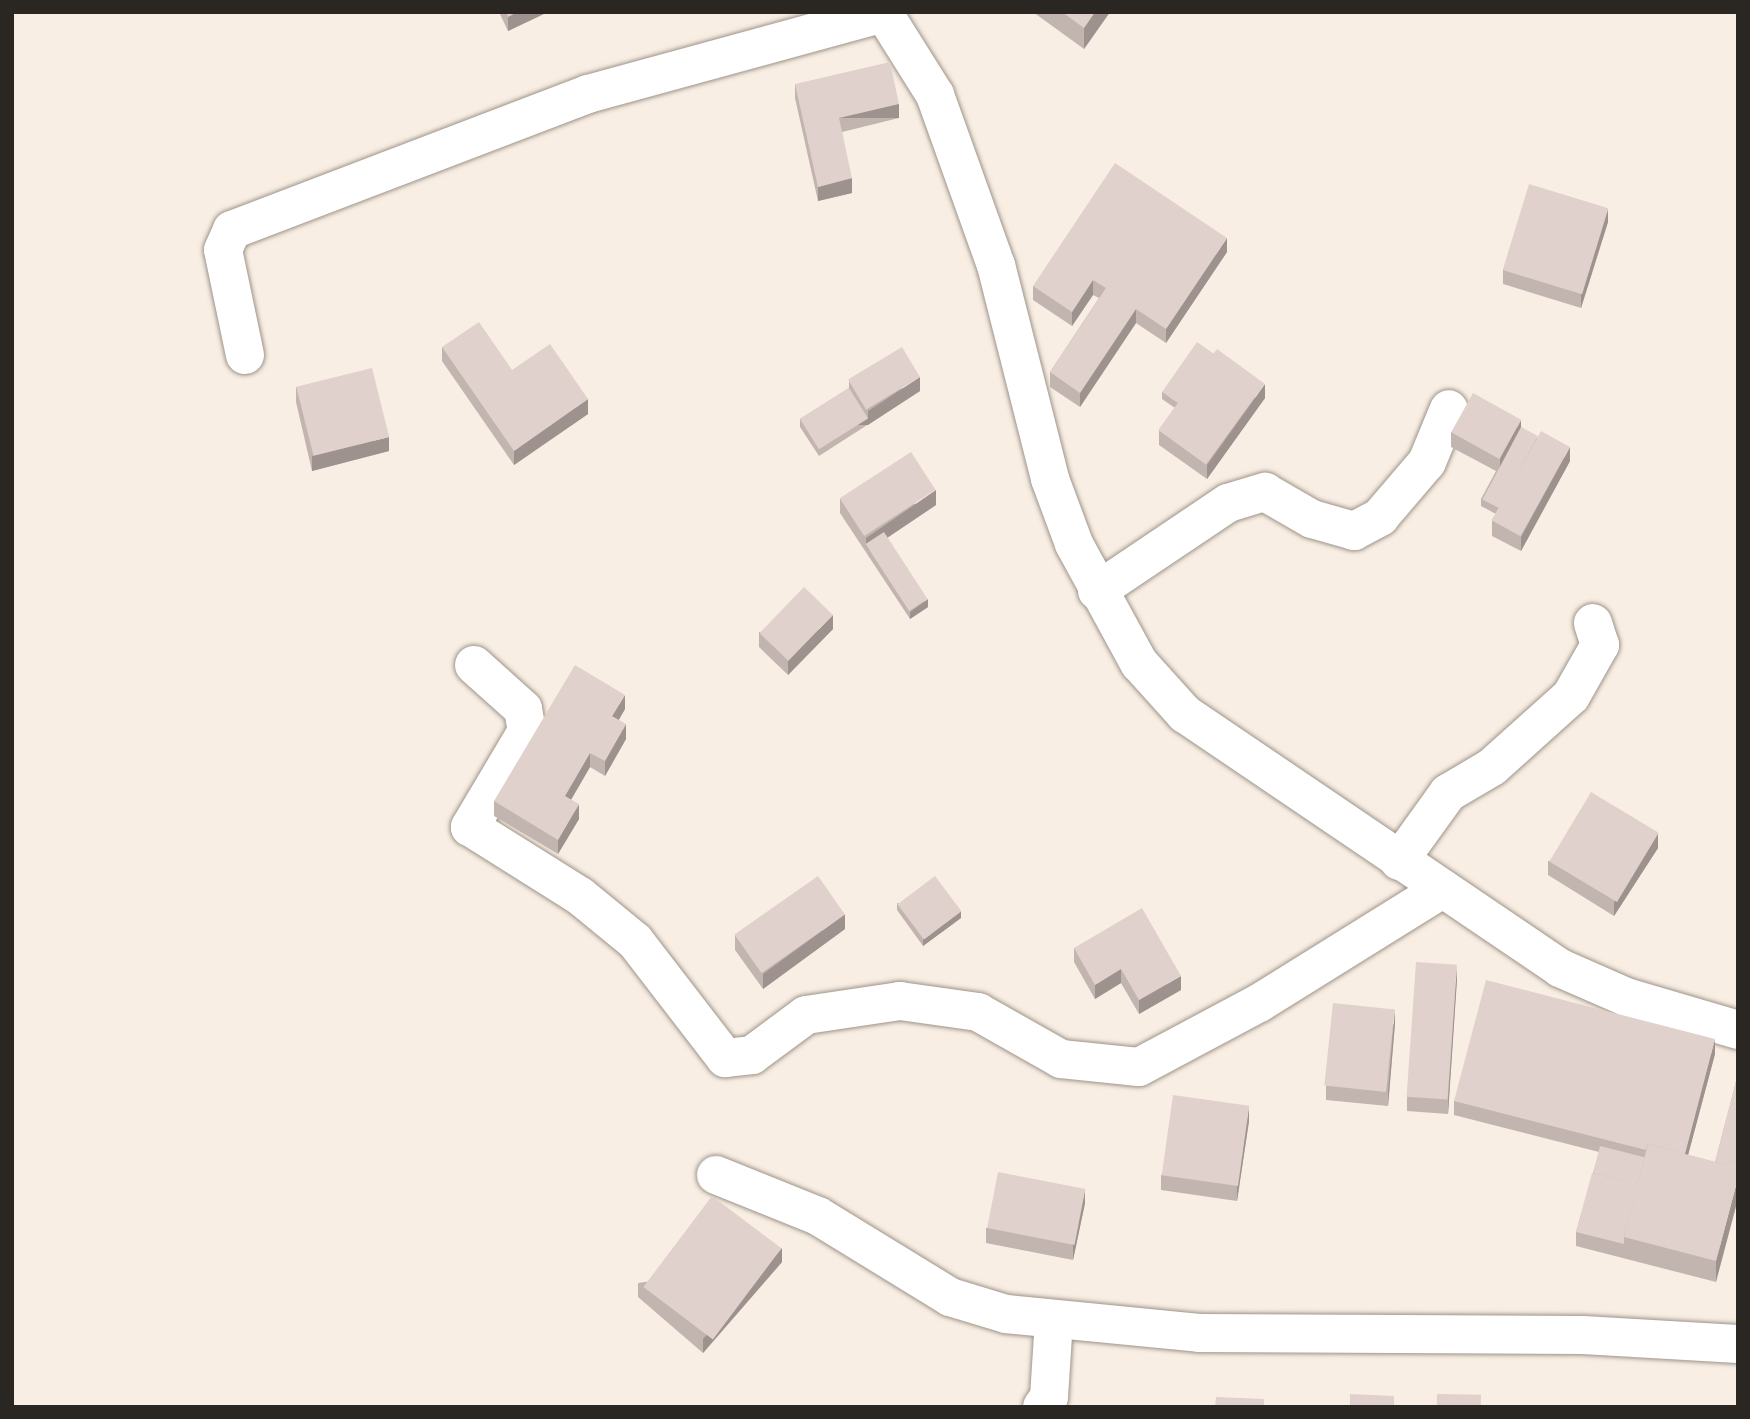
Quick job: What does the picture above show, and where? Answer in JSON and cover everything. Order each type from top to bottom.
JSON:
[{"type":"street","points":[[245,355],[223,250],[232,230],[588,94],[883,13],[935,95],[996,265],[1049,479],[1097,591],[1139,663],[1185,714],[1560,968],[1626,997],[1738,1030]]},
{"type":"street","points":[[1097,591],[1228,503],[1265,492],[1312,519],[1354,531],[1380,517],[1427,462],[1449,409]]},
{"type":"street","points":[[1399,861],[1448,793],[1503,758],[1571,696],[1600,645],[1593,624]]},
{"type":"street","points":[[474,665],[523,709],[527,731],[470,827],[580,896],[635,941],[725,1058],[752,1055],[806,1015],[900,1000],[978,1012],[1061,1059],[1139,1067],[1259,1003],[1442,889]]},
{"type":"street","points":[[716,1175],[818,1216],[950,1297],[1006,1314],[1199,1333],[1583,1335],[1738,1344]]},
{"type":"street","points":[[1042,1407],[1049,1397],[1054,1319]]},
{"type":"building","points":[[1062,12],[1095,12],[1084,28]]},
{"type":"building","points":[[890,62],[899,104],[839,118],[852,178],[818,187],[795,84]]},
{"type":"building","points":[[1115,163],[1227,238],[1166,329],[1136,309],[1080,393],[1050,372],[1106,288],[1093,280],[1072,312],[1033,286]]},
{"type":"building","points":[[1529,184],[1608,208],[1582,294],[1503,270]]},
{"type":"building","points":[[479,322],[512,370],[550,344],[588,399],[514,451],[442,347]]},
{"type":"building","points":[[1197,342],[1214,354],[1179,404],[1162,392]]},
{"type":"building","points":[[902,347],[920,377],[866,409],[848,379]]},
{"type":"building","points":[[1217,349],[1265,384],[1206,465],[1158,430]]},
{"type":"building","points":[[372,368],[389,437],[313,456],[296,387]]},
{"type":"building","points":[[849,388],[868,419],[819,449],[800,419]]},
{"type":"building","points":[[1473,393],[1521,420],[1499,459],[1451,432]]},
{"type":"building","points":[[1521,427],[1538,436],[1499,508],[1483,499]]},
{"type":"building","points":[[1541,431],[1570,447],[1520,536],[1492,520]]},
{"type":"building","points":[[911,452],[936,490],[864,536],[840,498]]},
{"type":"building","points":[[884,532],[928,599],[909,611],[866,544]]},
{"type":"building","points":[[804,587],[833,615],[788,661],[760,633]]},
{"type":"building","points":[[575,665],[625,695],[612,716],[626,724],[605,761],[590,753],[565,796],[579,804],[558,840],[494,801]]},
{"type":"building","points":[[1591,792],[1659,833],[1617,902],[1549,861]]},
{"type":"building","points":[[818,876],[845,915],[761,973],[734,935]]},
{"type":"building","points":[[935,876],[961,911],[924,939],[897,904]]},
{"type":"building","points":[[1142,908],[1181,976],[1139,1000],[1121,969],[1095,985],[1074,948]]},
{"type":"building","points":[[1416,962],[1457,965],[1447,1100],[1407,1097]]},
{"type":"building","points":[[1486,980],[1715,1039],[1685,1154],[1648,1144],[1646,1150],[1454,1101]]},
{"type":"building","points":[[1333,1003],[1395,1009],[1386,1092],[1324,1086]]},
{"type":"building","points":[[1738,1074],[1738,1168],[1715,1162]]},
{"type":"building","points":[[1173,1095],[1249,1106],[1238,1186],[1162,1175]]},
{"type":"building","points":[[1648,1144],[1738,1168],[1738,1178],[1716,1261],[1624,1237]]},
{"type":"building","points":[[1600,1146],[1645,1157],[1638,1184],[1593,1173]]},
{"type":"building","points":[[998,1172],[1085,1189],[1074,1245],[987,1228]]},
{"type":"building","points":[[1592,1173],[1638,1184],[1624,1244],[1576,1232]]},
{"type":"building","points":[[712,1196],[781,1248],[713,1339],[643,1287]]},
{"type":"building","points":[[1350,1394],[1394,1396],[1394,1407],[1350,1407]]},
{"type":"building","points":[[1437,1394],[1481,1395],[1481,1407],[1437,1407]]},
{"type":"building","points":[[1216,1397],[1264,1399],[1264,1407],[1215,1407]]}]
